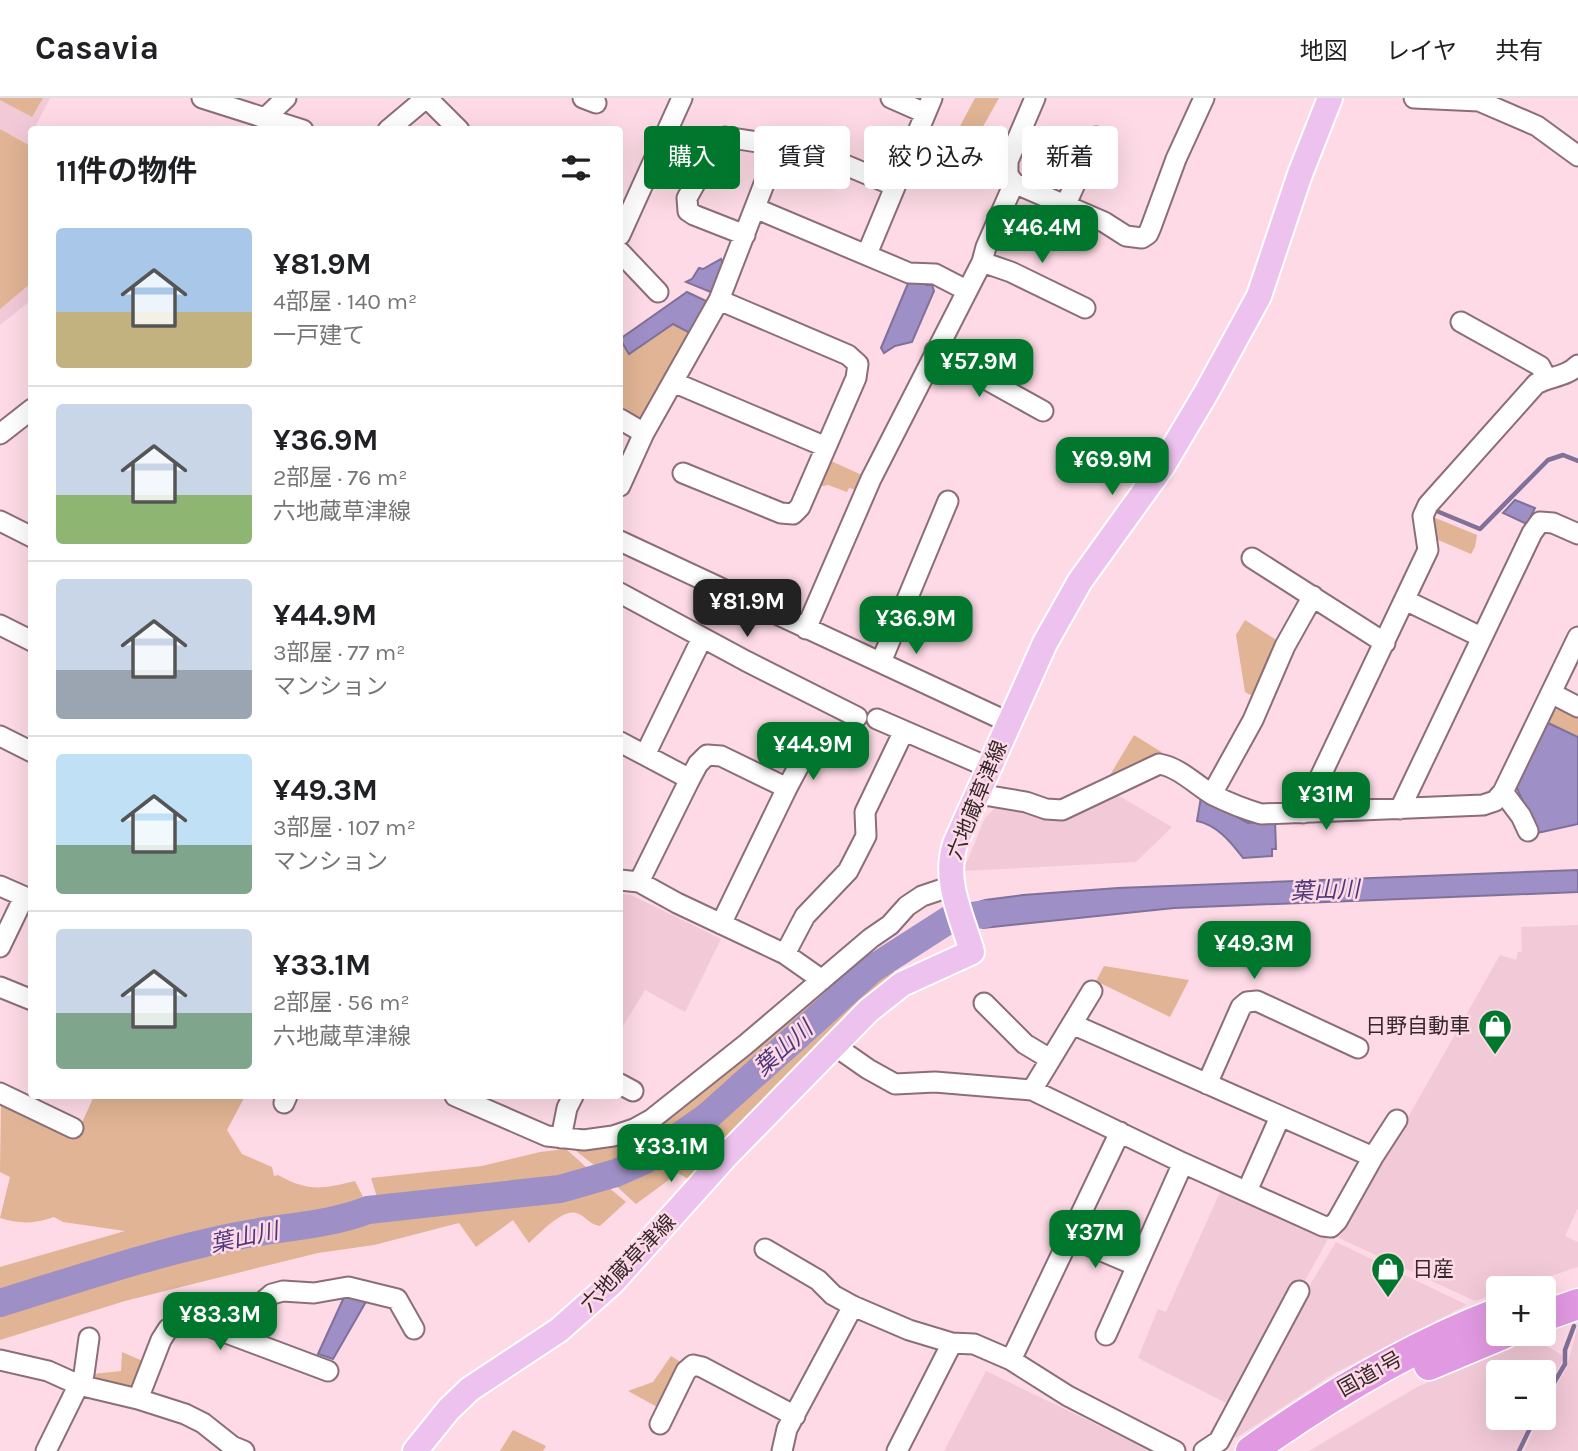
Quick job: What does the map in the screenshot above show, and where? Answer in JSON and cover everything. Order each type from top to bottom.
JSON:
[{"type":"highway","points":[[1556,1292],[1578,1284]]},
{"type":"highway","points":[[1556,1312],[1578,1304]]},
{"type":"highway","name":"国道1号","points":[[1251,1451],[1313,1406],[1372,1372],[1486,1318]]},
{"type":"highway","name":"国道1号","points":[[1283,1451],[1326,1420],[1383,1387],[1486,1342]]},
{"type":"main road","name":"六地蔵草津線","points":[[415,1451],[449,1409],[470,1389],[559,1330],[613,1282],[727,1155],[867,1011],[902,984],[972,952],[954,893],[950,860],[1008,722],[1045,643],[1080,581],[1163,467],[1259,296],[1300,174],[1330,98]]},
{"type":"street","points":[[202,98],[289,126]]},
{"type":"street","points":[[264,119],[286,98]]},
{"type":"street","points":[[393,126],[426,98],[456,126]]},
{"type":"street","points":[[623,220],[627,200],[682,98]]},
{"type":"street","points":[[891,98],[928,106],[920,126]]},
{"type":"street","points":[[1035,98],[1008,161],[1008,175],[1014,183],[1066,204],[1126,236],[1142,238],[1148,234],[1176,159],[1204,98]]},
{"type":"street","points":[[1414,98],[1479,101],[1537,125],[1578,156]]},
{"type":"street","points":[[745,235],[694,215],[688,211],[686,204],[718,142],[724,137],[754,142]]},
{"type":"street","points":[[806,629],[871,478],[982,262],[1014,183]]},
{"type":"street","points":[[623,480],[645,433],[719,300],[762,189]]},
{"type":"street","points":[[867,254],[894,189]]},
{"type":"street","points":[[1066,204],[1073,189]]},
{"type":"street","points":[[755,208],[909,272],[935,274],[966,290]]},
{"type":"street","points":[[623,255],[658,292]]},
{"type":"street","points":[[982,262],[1011,272],[1085,308]]},
{"type":"street","points":[[683,473],[781,513],[793,514],[800,507],[856,377],[858,364],[848,355],[719,300]]},
{"type":"street","points":[[1461,322],[1540,366],[1547,379]]},
{"type":"street","points":[[935,351],[1043,411]]},
{"type":"street","points":[[1303,813],[1428,550],[1423,516],[1428,505],[1536,384],[1559,377],[1578,365]]},
{"type":"street","points":[[673,382],[826,447]]},
{"type":"street","points":[[0,434],[28,412]]},
{"type":"street","points":[[623,421],[645,433]]},
{"type":"street","points":[[881,662],[948,501]]},
{"type":"street","points":[[0,521],[28,535]]},
{"type":"street","points":[[1400,809],[1539,522],[1553,523],[1578,534]]},
{"type":"street","points":[[623,542],[1008,722]]},
{"type":"street","points":[[1252,558],[1385,643]]},
{"type":"street","points":[[623,595],[857,717]]},
{"type":"street","points":[[1212,794],[1253,720],[1285,646],[1313,596]]},
{"type":"street","points":[[1405,600],[1481,637]]},
{"type":"street","points":[[0,625],[28,639]]},
{"type":"street","points":[[978,794],[1062,810],[1159,764],[1169,765],[1212,794],[1240,808],[1261,814],[1483,805],[1495,801],[1503,792],[1578,637]]},
{"type":"street","points":[[645,755],[702,638]]},
{"type":"street","points":[[1551,693],[1578,706]]},
{"type":"street","points":[[877,719],[990,768]]},
{"type":"street","points":[[0,736],[28,750]]},
{"type":"street","points":[[785,954],[805,916],[849,871],[866,836],[865,812],[901,737]]},
{"type":"street","points":[[623,743],[690,779]]},
{"type":"street","points":[[787,788],[721,756],[707,755],[698,764],[629,881],[785,954],[822,980]]},
{"type":"street","points":[[721,924],[804,756]]},
{"type":"street","points":[[1503,792],[1521,816],[1528,831]]},
{"type":"street","points":[[0,886],[28,899],[0,947]]},
{"type":"street","points":[[463,1099],[536,1132],[561,1138],[584,1140],[613,1136],[635,1129],[652,1119],[890,925],[907,906],[922,896],[954,893]]},
{"type":"street","points":[[0,987],[28,998]]},
{"type":"street","points":[[1032,1090],[1092,991]]},
{"type":"street","points":[[1207,1084],[1241,1007],[1247,1002],[1257,1001],[1358,1048]]},
{"type":"street","points":[[984,1003],[1025,1044],[1050,1059]]},
{"type":"street","points":[[1072,1024],[1373,1157]]},
{"type":"street","points":[[835,1046],[895,1084],[935,1082],[1032,1090],[1322,1226],[1331,1227],[1337,1221],[1397,1120]]},
{"type":"street","points":[[0,1093],[73,1128]]},
{"type":"street","points":[[561,1138],[572,1099]]},
{"type":"street","points":[[1247,1191],[1280,1117]]},
{"type":"street","points":[[1010,1360],[1119,1132]]},
{"type":"street","points":[[1106,1335],[1183,1163]]},
{"type":"street","points":[[1069,1237],[1137,1266]]},
{"type":"street","points":[[765,1249],[818,1280],[833,1295],[853,1306],[909,1330],[952,1343],[974,1344],[1010,1360],[1068,1396],[1175,1451]]},
{"type":"street","points":[[247,1340],[264,1301],[272,1294],[284,1291],[314,1293],[348,1287],[397,1299],[414,1329]]},
{"type":"street","points":[[1204,1451],[1219,1441],[1299,1291]]},
{"type":"street","points":[[782,1451],[786,1429],[853,1306]]},
{"type":"street","points":[[138,1399],[169,1329],[192,1320],[328,1371]]},
{"type":"street","points":[[46,1451],[84,1374],[89,1338]]},
{"type":"street","points":[[897,1451],[952,1343]]},
{"type":"street","points":[[0,1360],[48,1371],[79,1385],[185,1413],[203,1423],[232,1446],[244,1451]]},
{"type":"street","points":[[660,1424],[692,1365],[702,1367],[795,1416]]},
{"type":"shaded area","points":[[0,98],[50,98],[36,126],[28,126],[28,302],[0,325]]},
{"type":"shaded area","points":[[0,98],[43,98],[32,117]]},
{"type":"shaded area","points":[[975,98],[999,98],[983,126],[960,126]]},
{"type":"shaded area","points":[[0,129],[28,145],[28,286],[0,309]]},
{"type":"shaded area","points":[[673,324],[690,333],[646,415],[634,419],[623,413],[623,345],[630,354]]},
{"type":"shaded area","points":[[829,460],[864,476],[857,490],[849,488],[847,492],[828,485],[818,487]]},
{"type":"shaded area","points":[[1433,517],[1477,535],[1471,554],[1436,539]]},
{"type":"shaded area","points":[[1245,620],[1278,641],[1254,697],[1245,692],[1236,635]]},
{"type":"shaded area","points":[[1563,708],[1578,715],[1578,737],[1546,722],[1551,711]]},
{"type":"shaded area","points":[[1134,735],[1163,753],[1113,777],[1110,775]]},
{"type":"shaded area","points":[[1114,793],[1172,827],[1136,862],[963,871],[985,818],[997,806],[1028,812]]},
{"type":"shaded area","points":[[623,894],[631,895],[721,939],[685,1012],[645,990],[623,1026]]},
{"type":"shaded area","points":[[1578,925],[1578,1208],[1565,1236],[1578,1242],[1578,1267],[1551,1276],[1486,1276],[1486,1297],[1475,1301],[1339,1238],[1356,1201],[1372,1181],[1500,955],[1516,960],[1518,952],[1522,952],[1521,927]]},
{"type":"shaded area","points":[[866,957],[871,962],[682,1128],[653,1150],[604,1173],[571,1147],[592,1148],[790,1016]]},
{"type":"shaded area","points":[[1104,966],[1189,980],[1170,1017],[1096,981]]},
{"type":"shaded area","points":[[889,972],[907,972],[700,1162],[700,1175],[693,1182],[678,1173],[636,1204],[614,1184],[697,1141],[797,1053],[875,978]]},
{"type":"shaded area","points":[[93,1099],[243,1099],[227,1130],[242,1154],[272,1167],[274,1176],[278,1175],[298,1184],[324,1187],[355,1181],[365,1201],[355,1208],[273,1220],[167,1244],[0,1294],[0,1267],[125,1231],[63,1222],[54,1217],[27,1222],[0,1218],[10,1177],[0,1172],[1,1103],[75,1138]]},
{"type":"shaded area","points":[[566,1149],[595,1175],[534,1186],[477,1189],[387,1201],[378,1200],[371,1178],[482,1166],[540,1152]]},
{"type":"shaded area","points":[[607,1186],[626,1202],[600,1226],[579,1214],[570,1213],[551,1223],[529,1243],[513,1220],[476,1247],[459,1223],[374,1245],[318,1253],[125,1301],[0,1340],[0,1316],[165,1266],[371,1219],[386,1220],[397,1215],[559,1196]]},
{"type":"shaded area","points":[[1221,1190],[1281,1214],[1328,1239],[1301,1288],[1228,1404],[1138,1358],[1158,1309],[1166,1312]]},
{"type":"shaded area","points":[[1336,1242],[1467,1305],[1333,1374],[1236,1438],[1230,1432],[1305,1293]]},
{"type":"shaded area","points":[[1578,1326],[1578,1451],[1524,1451],[1534,1430],[1556,1430],[1556,1387],[1566,1369]]},
{"type":"shaded area","points":[[1516,1346],[1548,1346],[1565,1357],[1556,1372],[1556,1360],[1486,1360],[1486,1430],[1526,1430],[1516,1451],[1309,1451],[1417,1387]]},
{"type":"shaded area","points":[[122,1352],[145,1362],[137,1383],[124,1388],[98,1384],[93,1374],[121,1371]]},
{"type":"shaded area","points":[[671,1356],[682,1363],[659,1408],[628,1391],[653,1382]]},
{"type":"shaded area","points":[[986,1371],[1151,1451],[944,1451]]},
{"type":"shaded area","points":[[513,1430],[546,1446],[543,1451],[500,1451]]},
{"type":"water","points":[[721,259],[724,265],[713,293],[686,282],[692,279],[699,268],[703,269]]},
{"type":"water","points":[[926,280],[926,285],[932,285],[934,291],[912,342],[895,346],[884,353],[881,348],[909,281]]},
{"type":"water","points":[[687,292],[708,302],[690,333],[673,324],[629,354],[623,344],[623,337]]},
{"type":"water","points":[[1515,500],[1535,508],[1527,524],[1503,513]]},
{"type":"water","points":[[1546,722],[1578,737],[1578,824],[1537,833],[1516,786]]},
{"type":"water","points":[[1201,797],[1248,823],[1275,821],[1276,849],[1272,849],[1272,856],[1243,858],[1217,830],[1197,821]]},
{"type":"water","points":[[1578,870],[1578,892],[1174,908],[983,928],[975,919],[969,905],[1023,895],[1118,888]]},
{"type":"water","points":[[345,1295],[367,1300],[333,1359],[318,1354]]},
{"type":"waterway","points":[[1439,512],[1480,529],[1548,460],[1563,455],[1578,461]]},
{"type":"waterway","name":"葉山川","points":[[0,1303],[207,1242],[320,1223],[368,1210],[560,1189],[616,1173],[645,1160],[708,1116],[872,969],[950,919],[985,914]]},
{"type":"waterway","points":[[1556,1379],[1565,1364],[1565,1350],[1574,1326]]},
{"type":"waterway","points":[[1519,1451],[1529,1430]]},
{"type":"place","name":"日野自動車","points":[[1495,1056]]},
{"type":"place","name":"日産","points":[[1388,1299]]}]
